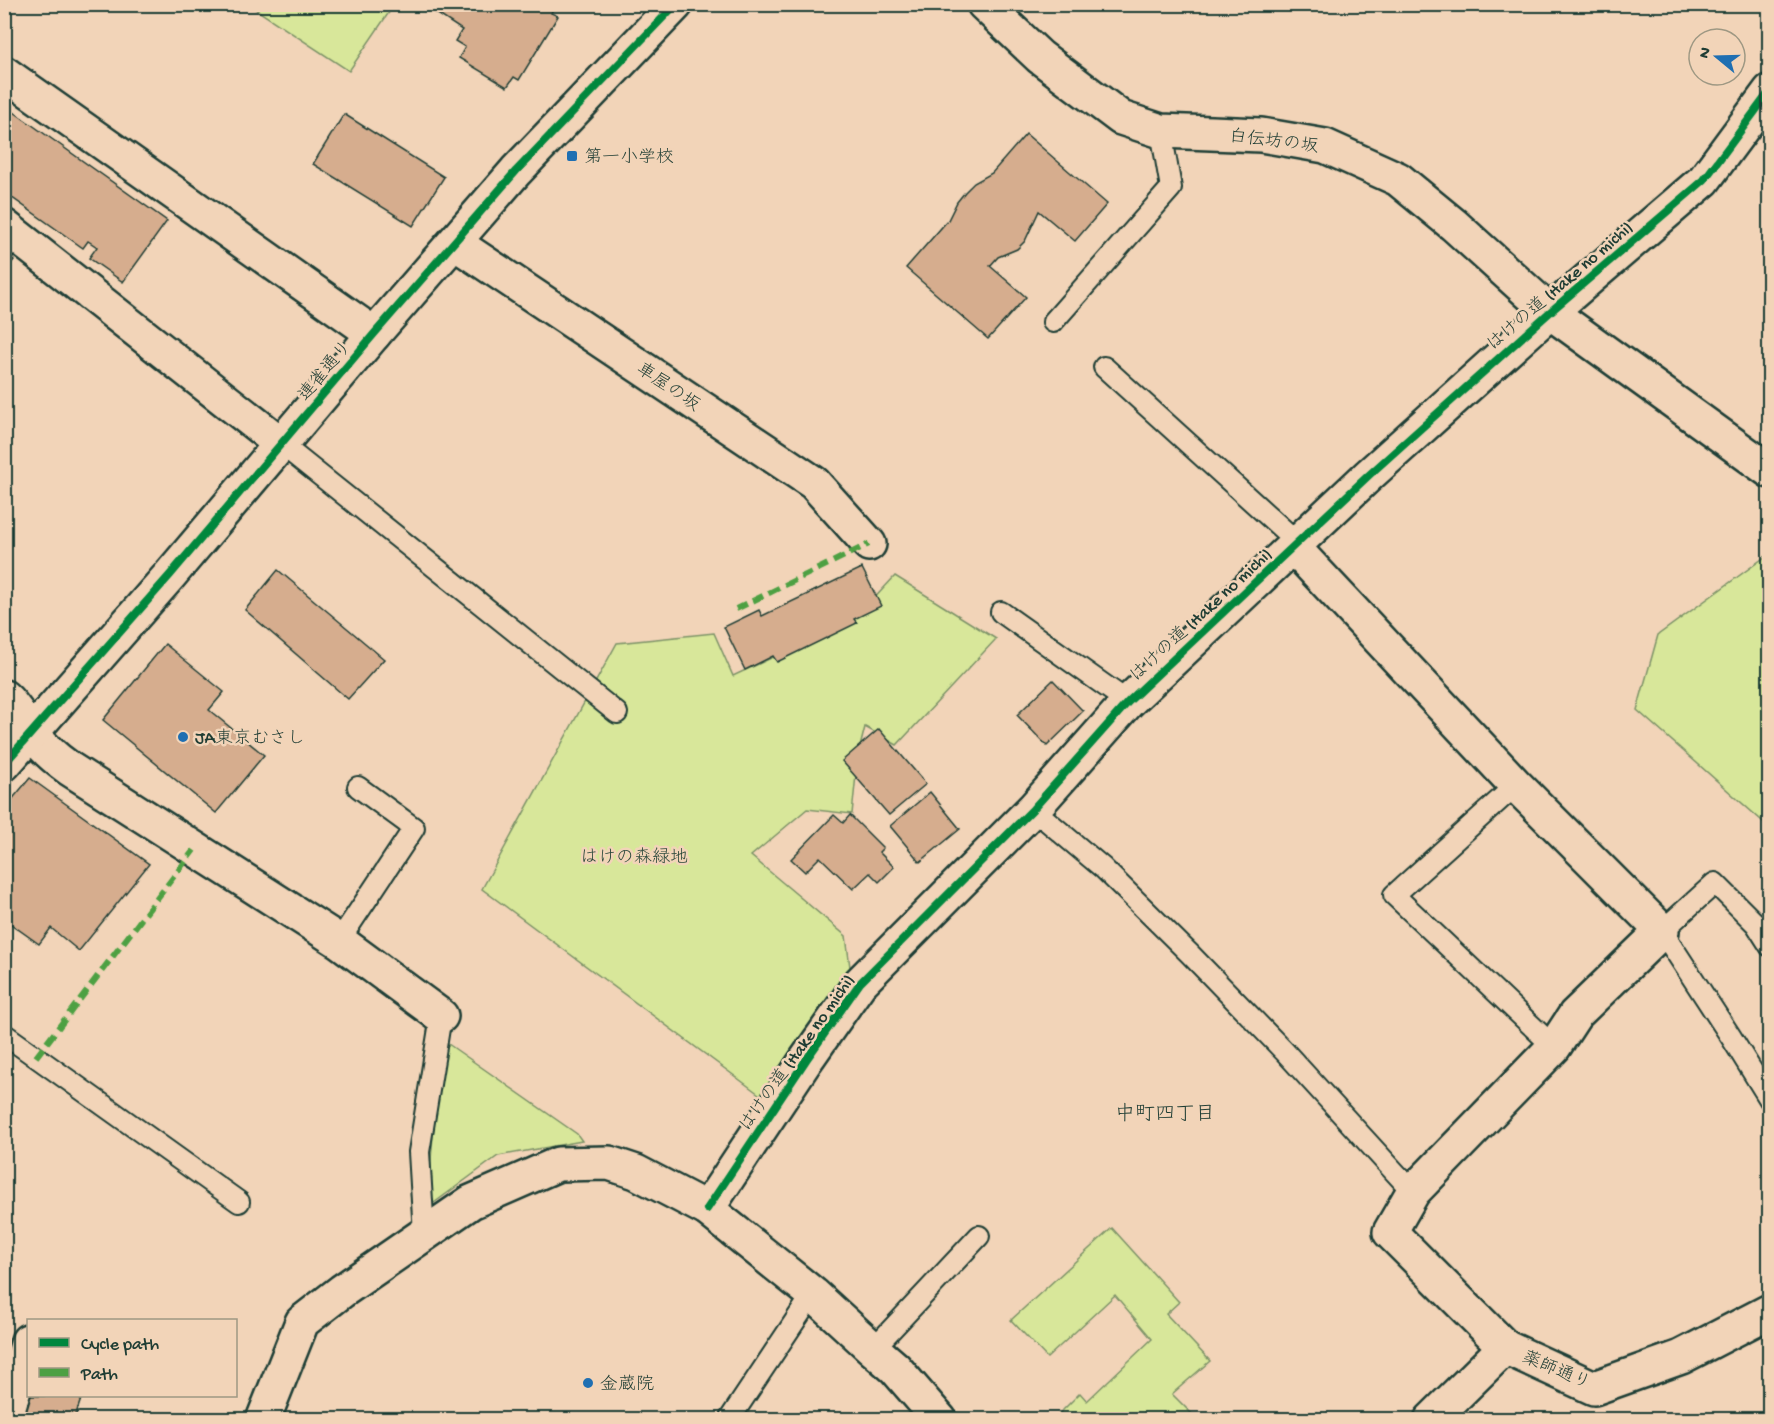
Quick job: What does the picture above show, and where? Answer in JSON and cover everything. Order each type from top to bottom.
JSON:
[{"type":"street","name":"連雀通り","points":[[4,764],[170,575],[374,334],[539,147],[675,4]]},
{"type":"street","name":"白伝坊の坂","points":[[984,4],[1040,57],[1121,118],[1161,131],[1261,135],[1325,146],[1398,179],[1454,225],[1550,312],[1770,471]]},
{"type":"street","points":[[4,73],[374,334]]},
{"type":"street","name":"はけの道 (Hake no michi)","points":[[707,1209],[860,983],[1033,809],[1128,702],[1550,312],[1704,180],[1770,91]]},
{"type":"street","points":[[4,226],[281,444]]},
{"type":"street","name":"車屋の坂","points":[[455,243],[814,483],[869,544]]},
{"type":"street","points":[[1296,545],[1516,785],[1662,931],[1575,1015],[1554,1047],[1413,1192],[1390,1232],[1505,1347]]},
{"type":"street","points":[[4,697],[13,704],[31,733],[70,769],[339,941],[441,1016]]},
{"type":"street","points":[[263,1419],[302,1322],[342,1291],[471,1202],[558,1164],[609,1163],[636,1172],[707,1209],[813,1294],[895,1368],[940,1419]]},
{"type":"street","name":"薬師通り","points":[[1431,1419],[1505,1347],[1594,1388],[1681,1357],[1770,1311]]},
{"type":"street","points":[[5,1419],[27,1345]]},
{"type":"lane","points":[[1053,322],[1170,188],[1161,131]]},
{"type":"lane","points":[[1104,367],[1296,545]]},
{"type":"lane","points":[[281,444],[617,713]]},
{"type":"lane","points":[[1001,612],[1128,702]]},
{"type":"lane","points":[[1516,785],[1394,896],[1554,1047]]},
{"type":"lane","points":[[339,941],[414,828],[358,788]]},
{"type":"lane","points":[[1033,809],[1102,868],[1190,954],[1286,1052],[1413,1192]]},
{"type":"lane","points":[[1770,946],[1756,924],[1715,883],[1662,931],[1770,1100]]},
{"type":"lane","points":[[424,1234],[419,1152],[441,1016]]},
{"type":"lane","points":[[4,1034],[239,1202]]},
{"type":"lane","points":[[873,1349],[979,1236]]},
{"type":"lane","points":[[729,1419],[813,1294]]},
{"type":"green space","points":[[249,5],[394,5],[349,71]]},
{"type":"green space","points":[[1769,554],[1769,827],[1637,710],[1658,635]]},
{"type":"green space","name":"はけの森緑地","points":[[895,576],[996,639],[897,745],[865,727],[858,755],[852,814],[807,809],[751,856],[846,936],[851,975],[804,1031],[763,1097],[482,889],[617,643],[714,633],[733,676],[856,618]]},
{"type":"green space","points":[[441,1039],[577,1134],[582,1141],[498,1156],[427,1208]]},
{"type":"green space","points":[[1112,1228],[1179,1302],[1166,1314],[1210,1361],[1172,1394],[1197,1419],[1054,1419],[1080,1393],[1087,1401],[1152,1339],[1115,1295],[1047,1358],[1011,1320]]},
{"type":"building","points":[[441,4],[556,4],[551,13],[558,16],[519,80],[514,77],[507,87],[459,58],[465,47],[455,41],[462,30],[436,13]]},
{"type":"building","points":[[4,105],[167,221],[123,282],[89,258],[97,247],[88,241],[83,248],[4,192]]},
{"type":"building","points":[[344,114],[444,177],[413,226],[313,164]]},
{"type":"building","points":[[1026,134],[1107,204],[1075,241],[1039,211],[1025,241],[1017,249],[998,257],[990,266],[1026,297],[988,339],[906,268],[948,220],[965,192],[974,183],[992,173]]},
{"type":"building","points":[[4,252],[14,260],[4,271]]},
{"type":"building","points":[[862,568],[881,606],[854,619],[857,623],[777,662],[773,656],[745,670],[724,627],[759,610],[762,616]]},
{"type":"building","points":[[278,570],[384,659],[348,699],[245,610]]},
{"type":"building","name":"JA東京むさし","points":[[165,644],[224,692],[209,710],[264,755],[216,813],[103,720]]},
{"type":"building","points":[[1053,680],[1083,711],[1047,746],[1017,715]]},
{"type":"building","points":[[879,729],[926,784],[889,815],[842,761]]},
{"type":"building","points":[[30,778],[149,864],[79,951],[51,928],[39,944],[4,919],[4,809]]},
{"type":"building","points":[[930,792],[960,829],[920,862],[890,826]]},
{"type":"building","points":[[834,815],[843,823],[850,815],[883,848],[879,852],[894,867],[879,882],[870,873],[853,889],[820,857],[805,872],[791,859]]},
{"type":"building","points":[[28,1397],[82,1397],[74,1420],[36,1420],[21,1414]]},
{"type":"marked path","points":[[736,609],[869,544]]},
{"type":"marked path","points":[[36,1057],[194,850]]},
{"type":"cycle path","points":[[4,764],[170,575],[374,334],[516,171],[676,4]]},
{"type":"cycle path","points":[[707,1209],[860,983],[1033,809],[1128,702],[1369,475],[1550,312],[1704,180],[1770,91]]},
{"type":"place","name":"第一小学校","points":[[572,156]]},
{"type":"place","name":"JA東京むさし","points":[[183,737]]},
{"type":"place","name":"金蔵院","points":[[588,1383]]},
{"type":"district","name":"中町四丁目","points":[[1165,1112]]}]
